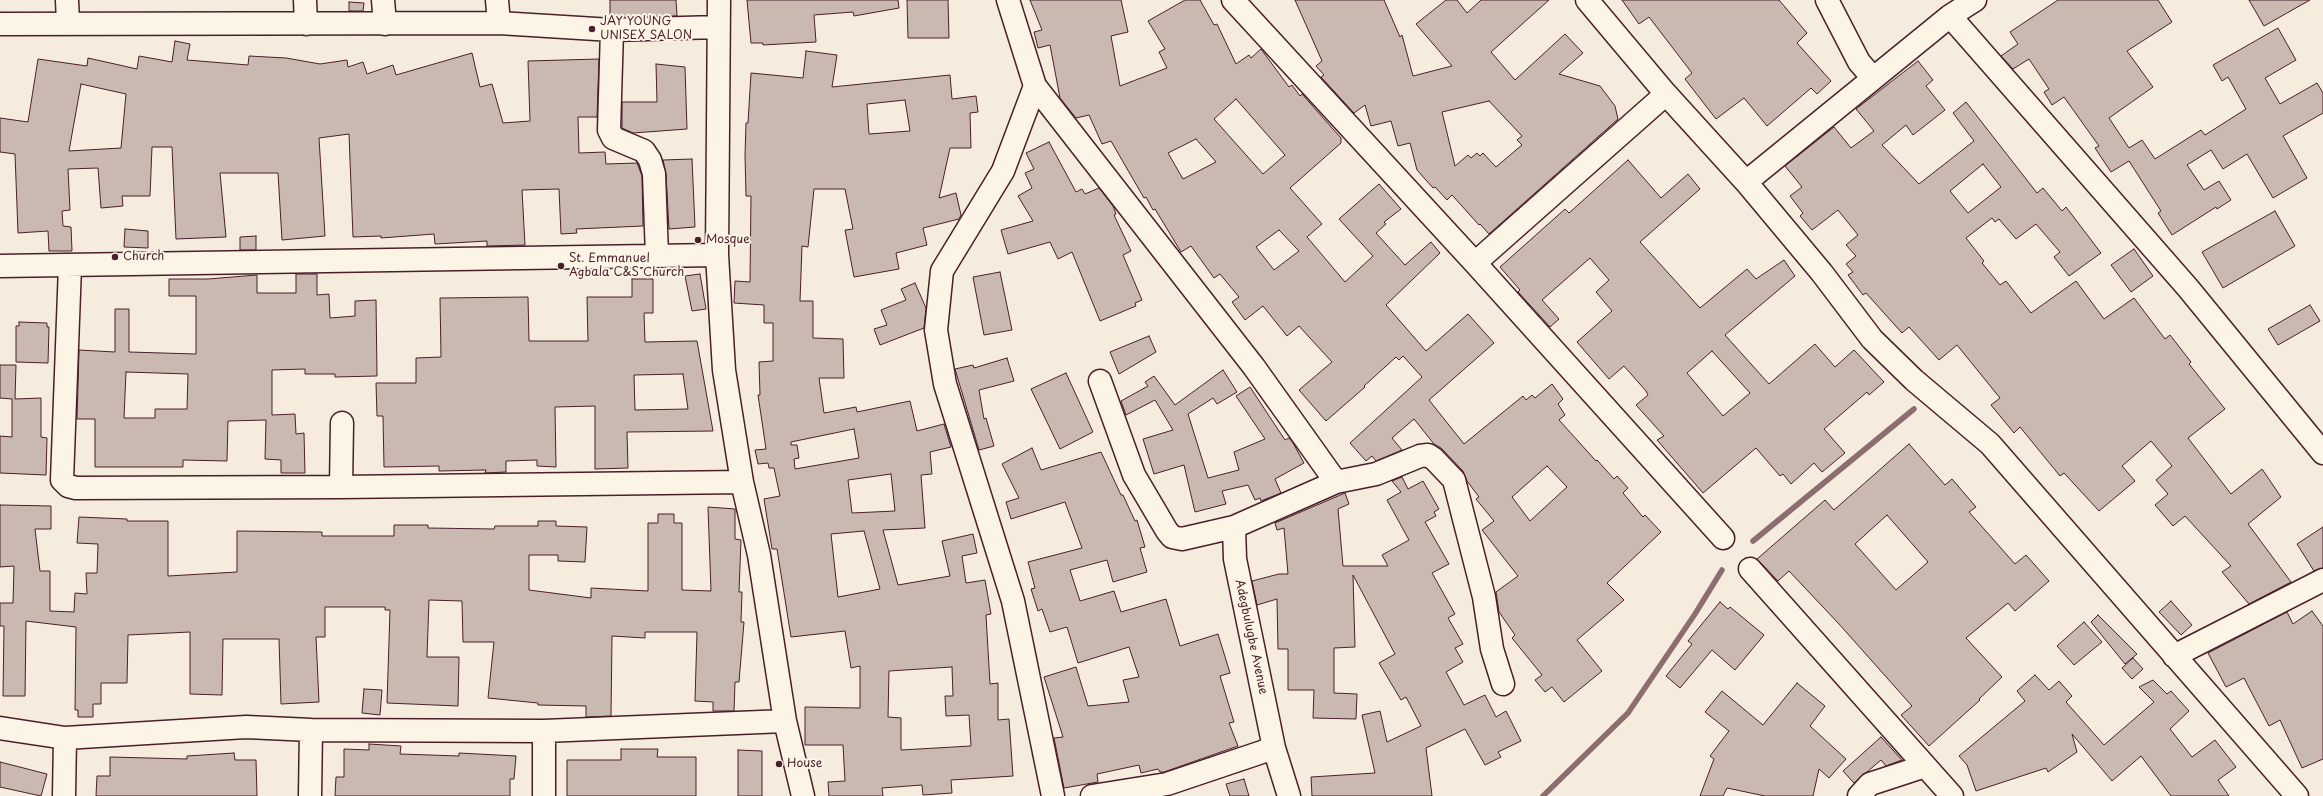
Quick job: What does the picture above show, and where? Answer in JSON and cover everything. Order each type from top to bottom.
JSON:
[{"type":"street","points":[[67,0],[68,23]]},
{"type":"street","points":[[305,0],[306,24]]},
{"type":"street","points":[[383,0],[385,24]]},
{"type":"street","points":[[498,0],[499,23]]},
{"type":"street","points":[[719,0],[717,255],[724,370],[742,482],[759,555],[785,721],[803,796]]},
{"type":"street","points":[[1008,0],[1035,86],[1254,366],[1336,482]]},
{"type":"street","points":[[1233,0],[1723,538]]},
{"type":"street","points":[[1587,0],[1666,94],[1746,182],[1822,273],[1872,339],[1914,380],[1990,444],[2297,796]]},
{"type":"street","points":[[1827,0],[1860,62],[1873,78]]},
{"type":"street","points":[[1746,182],[1950,16],[1975,0]]},
{"type":"street","points":[[1950,16],[2188,288],[2323,453]]},
{"type":"street","points":[[0,24],[499,23],[612,30],[718,28]]},
{"type":"street","points":[[612,30],[609,130],[613,138],[644,151],[650,160],[654,174],[657,256]]},
{"type":"street","points":[[1035,86],[1003,171],[942,271],[936,330],[945,384],[1013,601],[1053,796]]},
{"type":"street","points":[[1475,264],[1666,94]]},
{"type":"street","points":[[0,266],[717,255]]},
{"type":"street","points":[[70,266],[62,480],[68,486],[76,488],[742,482]]},
{"type":"street","points":[[1100,381],[1134,475],[1172,537],[1182,539],[1234,527],[1336,482],[1376,474],[1420,456],[1428,455],[1454,480],[1484,597],[1492,649],[1503,684]]},
{"type":"street","points":[[341,486],[342,424]]},
{"type":"street","name":"Adegbulugbe Avenue","points":[[1234,527],[1235,559],[1274,748],[1289,796]]},
{"type":"street","points":[[1750,569],[1952,796]]},
{"type":"street","points":[[2174,656],[2323,580]]},
{"type":"street","points":[[0,728],[65,738],[246,727],[311,730],[544,731],[785,721]]},
{"type":"street","points":[[310,796],[311,730]]},
{"type":"street","points":[[544,731],[544,796]]},
{"type":"street","points":[[64,796],[65,738]]},
{"type":"street","points":[[1092,796],[1167,784],[1274,748]]},
{"type":"street","points":[[1859,796],[1870,784],[1925,766]]},
{"type":"building","points":[[610,0],[676,0],[677,16],[610,17]]},
{"type":"building","points":[[747,0],[898,0],[899,8],[854,16],[853,12],[814,15],[816,42],[763,45],[763,43],[751,43]]},
{"type":"building","points":[[907,0],[948,0],[949,38],[908,38]]},
{"type":"building","points":[[1030,0],[1121,0],[1128,32],[1111,36],[1120,86],[1167,68],[1159,52],[1165,49],[1148,21],[1185,0],[1200,0],[1214,25],[1217,24],[1236,64],[1249,55],[1251,58],[1261,49],[1289,87],[1292,85],[1300,96],[1302,94],[1341,138],[1341,143],[1290,188],[1322,224],[1307,237],[1345,282],[1373,256],[1339,219],[1379,184],[1401,209],[1384,222],[1386,224],[1376,233],[1405,265],[1431,242],[1440,253],[1386,305],[1426,351],[1468,314],[1494,343],[1429,400],[1464,444],[1523,396],[1526,400],[1532,395],[1535,398],[1552,384],[1563,399],[1558,404],[1565,415],[1559,420],[1614,479],[1617,476],[1628,488],[1623,493],[1643,517],[1645,515],[1661,532],[1607,583],[1624,600],[1577,640],[1602,671],[1564,702],[1552,687],[1545,692],[1535,680],[1542,675],[1512,638],[1515,635],[1499,612],[1496,592],[1518,576],[1482,530],[1494,521],[1476,499],[1479,497],[1467,481],[1463,471],[1441,448],[1434,444],[1414,419],[1392,438],[1402,450],[1376,461],[1372,456],[1366,461],[1350,443],[1422,377],[1403,356],[1399,360],[1396,357],[1364,386],[1365,387],[1326,421],[1299,390],[1332,362],[1299,326],[1287,336],[1263,306],[1245,320],[1232,302],[1239,297],[1220,274],[1214,278],[1191,246],[1181,252],[1155,209],[1153,210],[1146,197],[1144,198],[1111,141],[1102,144],[1089,115],[1076,118],[1060,98],[1050,45],[1038,48],[1034,32],[1042,30]],"holes":[[[1236,99],[1285,155],[1263,174],[1214,119]],[[1196,139],[1216,162],[1183,179],[1168,153]],[[1279,230],[1299,251],[1274,270],[1256,247]],[[1547,466],[1567,487],[1530,521],[1512,497]]]},
{"type":"building","points":[[1295,0],[1384,0],[1400,37],[1402,35],[1413,76],[1452,66],[1416,24],[1446,0],[1457,0],[1467,13],[1481,0],[1549,0],[1491,52],[1515,80],[1565,34],[1583,53],[1559,74],[1600,86],[1615,106],[1618,119],[1489,234],[1452,195],[1447,200],[1435,187],[1433,188],[1417,170],[1410,143],[1398,146],[1391,121],[1371,126],[1365,105],[1354,113],[1321,77],[1324,75],[1316,66],[1322,61]],"holes":[[[1489,101],[1522,136],[1517,140],[1522,145],[1496,167],[1483,153],[1480,156],[1477,153],[1471,158],[1468,155],[1455,166],[1442,112]]]},
{"type":"building","points":[[1622,0],[1779,0],[1807,33],[1797,43],[1831,81],[1817,94],[1811,88],[1767,126],[1744,98],[1716,119],[1685,79],[1692,73],[1649,17],[1639,24]]},
{"type":"building","points":[[2058,0],[2158,0],[2172,22],[2127,51],[2153,87],[2109,118],[2129,148],[2142,140],[2155,159],[2201,130],[2205,135],[2246,109],[2228,77],[2222,81],[2213,65],[2278,28],[2296,60],[2265,78],[2280,104],[2317,83],[2323,93],[2323,113],[2283,136],[2307,178],[2273,198],[2247,154],[2223,169],[2211,150],[2187,165],[2204,190],[2219,181],[2231,200],[2217,209],[2216,207],[2172,235],[2158,213],[2161,211],[2129,161],[2111,172],[2095,148],[2099,146],[2064,97],[2052,105],[2044,92],[2049,89],[2029,59],[2013,69],[2001,56],[2018,44],[2010,32]]},
{"type":"building","points":[[2249,0],[2310,0],[2264,26]]},
{"type":"building","points":[[349,2],[364,3],[363,11],[349,11]]},
{"type":"building","points":[[175,41],[190,44],[187,60],[248,65],[249,56],[286,58],[320,64],[347,60],[348,67],[363,62],[367,74],[393,65],[396,75],[472,53],[480,87],[492,84],[503,123],[530,121],[528,61],[599,59],[597,117],[578,117],[579,153],[605,152],[606,164],[637,163],[642,176],[643,226],[576,229],[577,233],[561,234],[559,189],[522,190],[525,245],[487,246],[487,241],[435,244],[434,234],[381,238],[381,236],[353,237],[349,134],[319,138],[325,236],[282,240],[278,173],[220,173],[226,237],[176,239],[172,147],[152,147],[150,196],[122,196],[123,206],[101,208],[98,168],[68,169],[70,210],[62,211],[63,226],[71,227],[72,251],[49,251],[48,231],[18,233],[15,154],[0,152],[0,118],[28,122],[38,59],[87,66],[88,58],[137,69],[139,56],[172,62]],"holes":[[[81,84],[126,94],[121,148],[69,151]]]},
{"type":"building","points":[[806,51],[837,55],[832,87],[950,75],[952,99],[976,96],[978,112],[970,113],[971,148],[950,148],[939,198],[956,193],[961,215],[959,219],[923,228],[927,245],[896,253],[899,269],[854,277],[845,230],[853,229],[845,189],[814,189],[808,247],[802,246],[800,301],[813,301],[813,338],[843,339],[844,378],[819,378],[824,413],[856,407],[857,412],[910,401],[917,431],[944,424],[951,447],[930,452],[932,474],[921,475],[925,528],[883,530],[898,585],[950,576],[942,541],[973,534],[977,553],[962,556],[966,583],[985,580],[991,614],[986,615],[990,684],[998,683],[998,720],[1009,719],[1013,776],[951,780],[952,793],[923,795],[922,785],[882,788],[883,796],[829,796],[828,782],[845,781],[843,745],[805,745],[805,707],[860,708],[860,666],[851,668],[845,631],[791,637],[777,549],[772,549],[764,499],[780,496],[774,468],[769,468],[768,463],[758,464],[755,450],[766,449],[758,395],[760,395],[759,362],[773,361],[773,323],[764,323],[764,305],[734,303],[735,281],[750,282],[751,196],[746,196],[745,155],[746,123],[748,123],[751,73],[803,78]],"holes":[[[905,100],[910,131],[869,134],[867,104]],[[854,429],[859,458],[795,469],[794,459],[799,458],[797,445],[791,445],[791,442]],[[891,474],[895,511],[852,513],[848,480]],[[864,531],[880,589],[838,597],[831,534]],[[952,667],[953,696],[945,696],[946,716],[969,715],[971,746],[901,750],[901,718],[888,717],[889,671]]]},
{"type":"building","points":[[1918,61],[1933,80],[1926,86],[1945,110],[1913,135],[1906,125],[1882,145],[1919,184],[1974,141],[1953,113],[1966,102],[2037,193],[2043,188],[2062,211],[2066,207],[2101,253],[2069,276],[2054,257],[2060,252],[2036,224],[2016,239],[1999,219],[1995,222],[1992,218],[1966,238],[1984,261],[1982,263],[2000,285],[2006,281],[2031,313],[2076,281],[2104,319],[2134,298],[2165,339],[2170,335],[2191,362],[2189,364],[2225,409],[2188,438],[2231,494],[2262,469],[2281,497],[2248,524],[2291,582],[2249,604],[2222,572],[2231,566],[2185,516],[2173,526],[2155,505],[2168,494],[2156,480],[2172,466],[2151,441],[2122,466],[2135,481],[2099,511],[2064,473],[2060,476],[2020,427],[2014,433],[1991,405],[2000,398],[1957,345],[1939,360],[1909,327],[1902,333],[1866,293],[1863,295],[1848,275],[1853,272],[1846,264],[1856,256],[1846,245],[1858,235],[1838,210],[1812,230],[1800,216],[1803,213],[1790,196],[1802,187],[1785,166],[1834,127],[1851,148],[1874,131],[1856,109]],"holes":[[[1983,164],[2001,187],[1968,213],[1950,191]]]},
{"type":"building","points":[[656,64],[685,67],[687,129],[633,133],[622,128],[622,102],[657,102]]},
{"type":"building","points":[[1049,142],[1076,192],[1082,189],[1085,194],[1099,188],[1113,206],[1116,214],[1114,215],[1131,251],[1123,255],[1142,300],[1135,303],[1136,306],[1100,321],[1072,252],[1058,259],[1050,242],[1008,254],[1001,230],[1033,221],[1018,196],[1032,188],[1025,173],[1034,169],[1026,153]]},
{"type":"building","points":[[692,159],[695,227],[669,229],[666,174],[663,160]]},
{"type":"building","points":[[1628,160],[1661,198],[1688,174],[1700,189],[1640,242],[1700,308],[1747,269],[1756,279],[1784,260],[1795,276],[1725,335],[1769,384],[1815,344],[1835,367],[1854,350],[1884,382],[1869,395],[1867,392],[1824,429],[1845,453],[1822,472],[1814,463],[1791,484],[1783,474],[1780,476],[1756,448],[1703,493],[1657,440],[1664,436],[1636,405],[1648,395],[1646,391],[1624,366],[1609,379],[1577,342],[1612,311],[1596,292],[1609,280],[1590,258],[1542,300],[1559,319],[1550,327],[1518,292],[1520,290],[1500,267],[1565,209],[1569,213]],"holes":[[[1712,351],[1750,393],[1723,416],[1687,373]]]},
{"type":"building","points":[[2275,211],[2295,246],[2223,288],[2202,252]]},
{"type":"building","points":[[125,229],[148,231],[148,248],[124,247]]},
{"type":"building","points":[[256,236],[256,250],[240,250],[240,237]]},
{"type":"building","points":[[2134,249],[2153,276],[2131,292],[2111,265]]},
{"type":"building","points":[[1000,272],[1012,330],[984,335],[973,277]]},
{"type":"building","points":[[296,274],[317,274],[317,295],[329,294],[330,318],[355,316],[355,301],[376,300],[377,376],[335,377],[335,374],[305,374],[305,369],[272,370],[272,415],[295,414],[296,434],[304,433],[305,473],[281,473],[281,460],[265,459],[266,420],[228,421],[227,461],[183,460],[183,467],[95,467],[95,419],[77,419],[79,350],[115,352],[115,309],[129,309],[129,352],[196,354],[196,296],[169,296],[169,279],[208,279],[257,275],[257,293],[296,293]],"holes":[[[126,372],[188,374],[187,409],[155,409],[155,418],[124,418]]]},
{"type":"building","points":[[700,274],[706,309],[692,311],[685,276]]},
{"type":"building","points":[[632,279],[653,279],[653,313],[644,313],[645,342],[697,341],[713,431],[627,432],[628,468],[595,469],[595,406],[555,407],[556,467],[537,466],[537,460],[506,461],[506,472],[485,473],[486,470],[439,471],[439,466],[384,467],[383,416],[377,416],[376,383],[416,383],[416,358],[441,357],[440,298],[528,297],[529,341],[588,341],[587,297],[632,297]],"holes":[[[683,374],[688,409],[635,410],[634,375]]]},
{"type":"building","points":[[915,283],[926,308],[924,328],[880,345],[874,329],[887,325],[881,310],[906,300],[901,289]]},
{"type":"building","points":[[2310,305],[2320,321],[2278,345],[2268,329]]},
{"type":"building","points":[[19,322],[47,323],[47,327],[49,327],[48,363],[16,362],[16,326],[19,326]]},
{"type":"building","points":[[1149,336],[1156,352],[1119,374],[1110,352]]},
{"type":"building","points":[[1007,358],[1014,381],[979,390],[984,419],[986,418],[994,446],[979,450],[955,369],[973,365],[974,368]]},
{"type":"building","points":[[0,365],[16,365],[15,399],[41,398],[41,437],[47,438],[46,475],[0,473],[0,436],[12,437],[12,399],[0,398]]},
{"type":"building","points":[[1223,370],[1237,392],[1217,404],[1213,398],[1188,414],[1208,478],[1239,470],[1234,452],[1265,439],[1236,396],[1250,387],[1285,440],[1289,438],[1293,443],[1304,463],[1275,479],[1281,493],[1261,501],[1260,498],[1255,500],[1248,485],[1222,491],[1226,504],[1195,512],[1184,465],[1154,474],[1143,439],[1173,430],[1155,400],[1126,415],[1121,401],[1148,386],[1145,382],[1154,376],[1175,405]]},
{"type":"building","points":[[1066,373],[1093,432],[1060,449],[1031,389]]},
{"type":"building","points":[[1909,444],[1945,485],[1952,479],[1976,507],[1969,512],[2015,564],[2026,555],[2049,581],[2015,611],[2008,603],[1966,638],[2002,677],[1979,699],[1980,700],[1929,746],[1901,715],[1912,706],[1839,624],[1789,571],[1778,581],[1757,559],[1825,500],[1834,510]],"holes":[[[1887,515],[1928,562],[1896,590],[1855,544]]]},
{"type":"building","points":[[1032,448],[1041,470],[1101,452],[1121,495],[1123,495],[1135,521],[1137,520],[1145,547],[1140,548],[1147,572],[1113,582],[1107,560],[1070,570],[1080,601],[1114,591],[1121,612],[1166,599],[1180,646],[1218,634],[1230,673],[1220,676],[1234,722],[1229,723],[1238,746],[1164,772],[1160,772],[1158,769],[1141,773],[1139,765],[1097,774],[1098,782],[1064,788],[1054,738],[1063,737],[1044,677],[1076,667],[1088,706],[1129,702],[1123,680],[1139,677],[1129,647],[1078,663],[1067,627],[1050,632],[1042,609],[1038,611],[1031,589],[1035,588],[1028,562],[1082,548],[1065,502],[1011,519],[1006,502],[1019,498],[1002,464]]},
{"type":"building","points":[[1402,477],[1408,489],[1423,481],[1439,509],[1434,512],[1436,516],[1425,522],[1449,564],[1432,573],[1455,614],[1448,618],[1463,644],[1455,648],[1463,662],[1446,672],[1464,705],[1485,695],[1496,717],[1506,711],[1521,741],[1498,752],[1501,757],[1485,765],[1465,729],[1426,748],[1432,796],[1312,796],[1311,777],[1375,773],[1362,715],[1380,711],[1387,742],[1421,726],[1406,697],[1401,700],[1379,663],[1395,654],[1353,575],[1355,647],[1334,648],[1334,693],[1357,694],[1356,719],[1313,718],[1314,690],[1288,690],[1288,649],[1278,649],[1277,599],[1257,605],[1252,581],[1279,574],[1288,574],[1284,528],[1277,530],[1275,523],[1345,493],[1349,504],[1338,509],[1343,566],[1388,566],[1382,555],[1409,540],[1387,500],[1401,492],[1392,481]]},
{"type":"building","points":[[0,505],[51,506],[51,529],[35,529],[40,571],[50,571],[50,611],[74,612],[75,593],[87,594],[86,573],[97,573],[98,544],[77,543],[79,517],[127,519],[127,521],[168,521],[168,576],[237,572],[237,531],[322,532],[322,536],[394,536],[394,525],[428,525],[428,528],[494,529],[495,526],[538,526],[538,521],[556,521],[556,526],[587,527],[585,562],[558,561],[558,555],[529,555],[529,590],[591,598],[591,588],[648,591],[648,523],[658,523],[658,514],[674,514],[674,523],[682,523],[682,590],[711,591],[708,507],[735,509],[735,539],[741,540],[739,592],[742,592],[741,622],[744,622],[739,682],[735,682],[734,711],[713,711],[713,702],[695,701],[697,632],[645,632],[645,638],[612,636],[611,716],[586,717],[586,706],[538,705],[538,703],[488,698],[494,642],[463,642],[462,601],[429,600],[427,657],[459,657],[458,706],[387,703],[390,610],[385,610],[385,607],[325,607],[325,637],[316,637],[319,702],[281,704],[279,639],[223,639],[222,695],[190,694],[190,632],[128,635],[127,683],[101,683],[101,704],[93,704],[93,717],[78,717],[78,710],[75,710],[76,627],[26,621],[25,696],[3,696],[4,626],[0,626],[0,603],[13,603],[14,566],[0,567]]},
{"type":"building","points":[[2323,527],[2323,568],[2314,571],[2297,544]]},
{"type":"building","points":[[2171,601],[2192,625],[2181,635],[2159,612]]},
{"type":"building","points":[[1720,602],[1728,609],[1730,607],[1764,635],[1735,670],[1712,650],[1680,688],[1666,676],[1692,644],[1688,641]]},
{"type":"building","points":[[2312,611],[2323,626],[2323,759],[2302,768],[2280,720],[2269,726],[2244,678],[2226,687],[2208,653],[2287,612],[2293,624]]},
{"type":"building","points":[[2098,615],[2137,654],[2125,664],[2091,622]]},
{"type":"building","points":[[2084,622],[2102,642],[2074,665],[2057,646]]},
{"type":"building","points":[[2133,658],[2143,669],[2132,679],[2122,668]]},
{"type":"building","points":[[2035,675],[2049,690],[2059,681],[2072,696],[2066,702],[2104,745],[2154,702],[2139,687],[2153,680],[2167,694],[2171,691],[2189,711],[2170,729],[2192,757],[2215,740],[2236,767],[2218,780],[2229,796],[2171,796],[2141,756],[2112,781],[2072,734],[2077,752],[2048,772],[2046,768],[1976,791],[1967,765],[1959,756],[2025,701],[2017,691]]},
{"type":"building","points":[[1797,683],[1825,706],[1810,726],[1846,759],[1829,778],[1819,769],[1813,796],[1765,796],[1727,788],[1723,796],[1700,796],[1714,759],[1710,756],[1729,731],[1705,712],[1722,691],[1763,725]]},
{"type":"building","points":[[364,689],[382,690],[380,715],[362,713]]},
{"type":"building","points":[[1881,737],[1902,760],[1886,766],[1881,760],[1854,783],[1843,771]]},
{"type":"building","points":[[369,744],[401,746],[400,754],[459,756],[459,753],[516,756],[514,779],[510,779],[510,796],[335,796],[336,777],[344,777],[344,749],[369,750]]},
{"type":"building","points":[[621,749],[658,749],[657,757],[696,757],[696,796],[567,796],[567,760],[621,760]]},
{"type":"building","points":[[738,750],[762,751],[762,796],[738,796]]},
{"type":"building","points":[[234,753],[235,760],[256,760],[257,796],[96,796],[97,776],[110,776],[110,757],[187,759],[187,756]]},
{"type":"building","points":[[0,762],[47,774],[41,796],[0,787]]},
{"type":"building","points":[[1244,779],[1249,796],[1230,796],[1226,784]]},
{"type":"waterway","points":[[1753,541],[1914,409]]},
{"type":"waterway","points":[[1543,796],[1628,713],[1695,614],[1722,570]]},
{"type":"place","name":"JAY YOUNG UNISEX SALON","points":[[592,29]]},
{"type":"place","name":"Mosque","points":[[698,240]]},
{"type":"place","name":"Church","points":[[115,257]]},
{"type":"place","name":"St. Emmanuel Agbala C&S Church","points":[[561,266]]},
{"type":"place","name":"House","points":[[779,764]]}]
